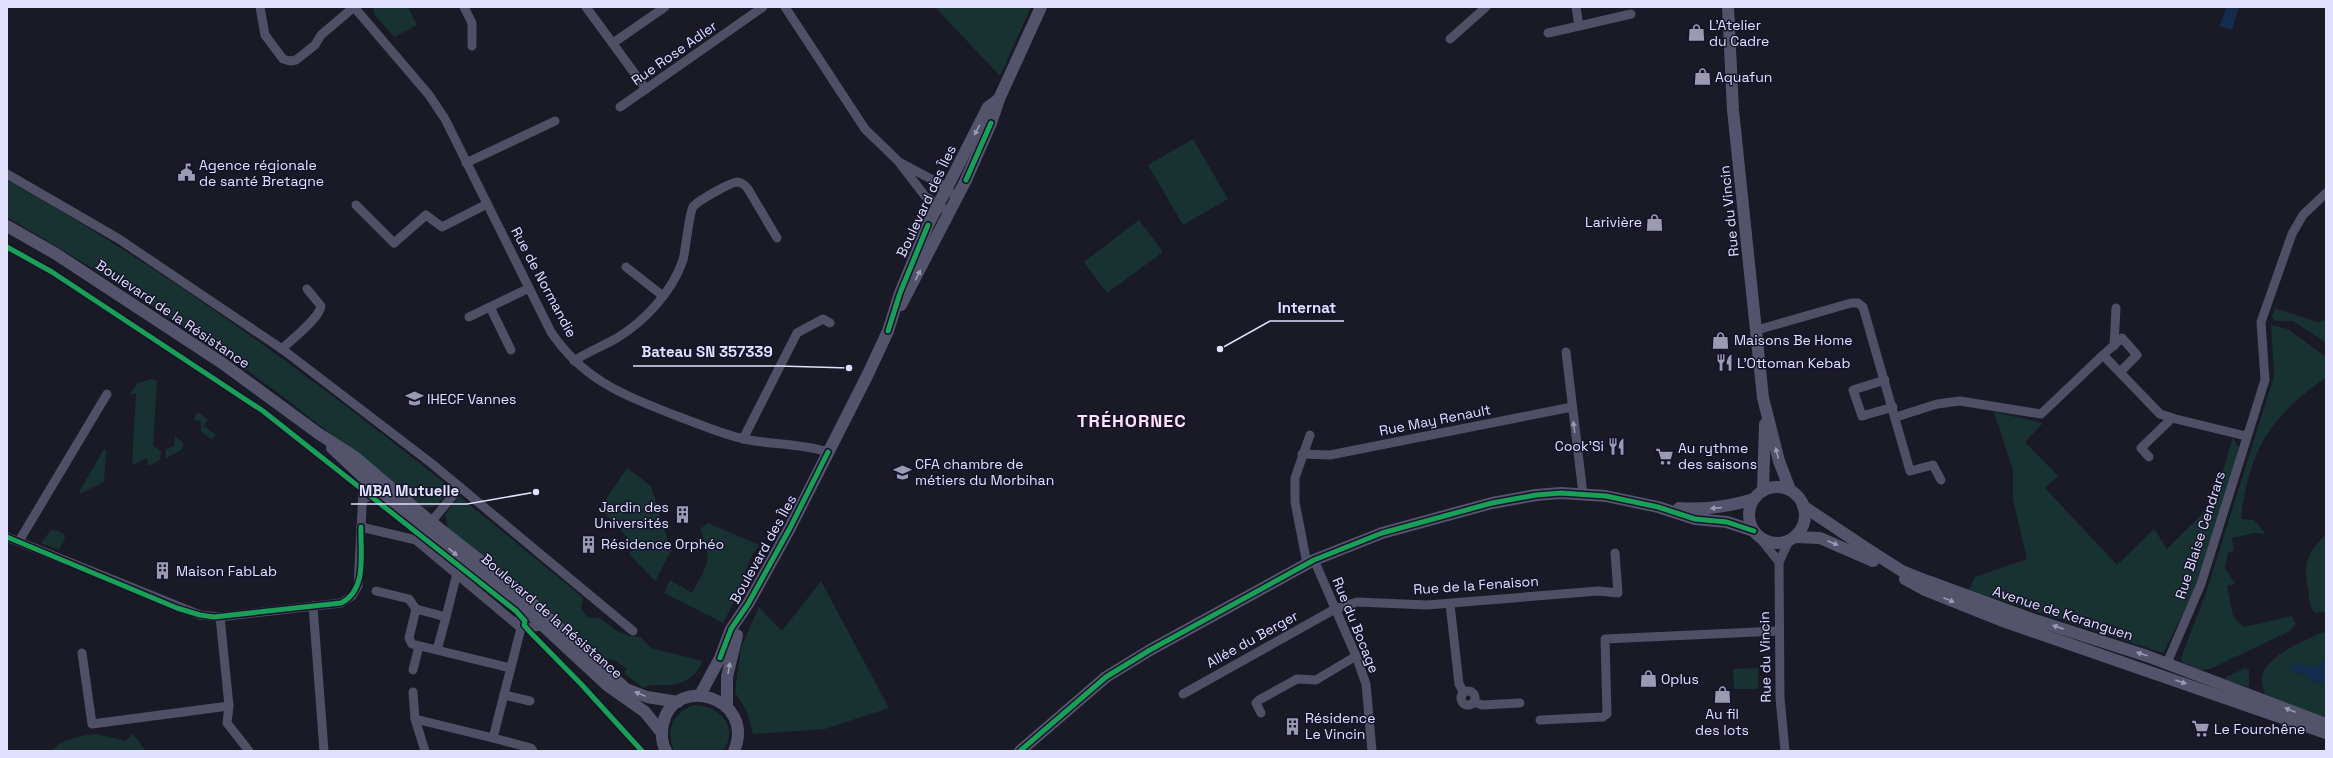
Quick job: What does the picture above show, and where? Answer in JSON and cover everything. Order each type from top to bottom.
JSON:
[{"type":"main road","name":"Boulevard des Îles","points":[[700,695],[720,658],[731,629],[748,604],[790,528],[868,374],[892,322],[911,289],[957,199],[991,123],[999,99],[1041,7]]},
{"type":"main road","name":"Rue du Vincin","points":[[1728,7],[1732,110],[1766,411],[1779,461],[1790,490]]},
{"type":"main road","name":"Boulevard des Îles","points":[[892,322],[900,293],[946,187],[988,108],[999,99]]},
{"type":"main road","name":"Boulevard de la Résistance","points":[[7,226],[56,254],[222,363],[319,434],[355,457],[381,492],[522,606],[607,685],[648,715],[661,732]]},
{"type":"main road","name":"Rue du Vincin","points":[[1763,491],[1766,411]]},
{"type":"main road","name":"Boulevard de la Résistance","points":[[371,477],[515,588],[626,689],[647,698],[678,702]]},
{"type":"main road","points":[[1020,751],[1106,677],[1150,650],[1311,562],[1382,533],[1492,503],[1536,495],[1583,494],[1658,507],[1705,509],[1727,507],[1754,499],[1763,491],[1781,487],[1790,490],[1800,499],[1804,506],[1804,523],[1792,539],[1776,544],[1727,522],[1695,519],[1658,507]]},
{"type":"main road","points":[[1754,499],[1749,515],[1756,534]]},
{"type":"main road","name":"Avenue de Keranguen","points":[[1804,506],[1902,571],[1927,581],[2167,663],[2326,724]]},
{"type":"main road","name":"Avenue de Keranguen","points":[[1792,539],[1820,538],[1864,556],[1924,590],[2000,620],[2326,733]]},
{"type":"main road","name":"Boulevard des Îles","points":[[727,706],[726,696],[729,663],[748,604]]},
{"type":"main road","points":[[664,750],[661,732],[669,710],[685,698],[700,695],[710,697],[727,706],[734,717],[738,729],[738,737],[734,751]]},
{"type":"street","points":[[260,7],[265,35],[283,59],[290,61],[296,60],[315,45],[321,35],[354,7]]},
{"type":"street","name":"Rue de Normandie","points":[[354,7],[436,104],[551,332],[574,361],[597,381],[624,395],[723,433],[743,439],[828,452]]},
{"type":"street","points":[[464,7],[472,23],[472,46]]},
{"type":"street","points":[[586,7],[646,89]]},
{"type":"street","points":[[613,43],[665,7]]},
{"type":"street","name":"Rue Rose Adler","points":[[620,107],[763,7]]},
{"type":"street","points":[[786,7],[865,129],[898,161],[925,196],[937,206],[950,213]]},
{"type":"street","points":[[1450,39],[1486,7]]},
{"type":"street","points":[[1576,7],[1579,26]]},
{"type":"street","points":[[1548,33],[1631,14]]},
{"type":"street","points":[[466,163],[555,122]]},
{"type":"street","points":[[898,161],[946,187],[957,199]]},
{"type":"street","points":[[7,174],[119,239],[282,349],[460,487],[633,631]]},
{"type":"street","points":[[574,361],[624,334],[641,320],[663,296],[682,263],[688,241],[690,213],[693,207],[733,183],[742,183],[748,189],[777,238]]},
{"type":"street","name":"Rue Blaise Cendrars","points":[[2167,663],[2201,584],[2246,436],[2265,380],[2261,322],[2292,234],[2303,215],[2326,192]]},
{"type":"street","points":[[356,205],[394,243],[426,215],[442,227],[487,204]]},
{"type":"street","points":[[626,267],[663,296]]},
{"type":"street","points":[[469,317],[529,288]]},
{"type":"street","points":[[282,349],[315,318],[320,310],[320,306],[307,289]]},
{"type":"street","points":[[1757,330],[1850,303],[1858,304],[1863,307],[1910,471],[1933,465],[1941,480]]},
{"type":"street","points":[[490,307],[511,350]]},
{"type":"street","points":[[2114,346],[2116,308]]},
{"type":"street","points":[[743,439],[797,333],[823,319],[830,323]]},
{"type":"street","points":[[1885,380],[1853,390],[1862,416],[1960,401],[2041,414],[2122,338],[2137,355],[2120,372]]},
{"type":"street","points":[[1566,352],[1583,494]]},
{"type":"street","points":[[2103,355],[2160,414],[2246,436]]},
{"type":"street","points":[[19,541],[107,394]]},
{"type":"street","name":"Rue May Renault","points":[[1302,454],[1330,455],[1572,407]]},
{"type":"street","points":[[2149,457],[2141,448],[2172,418]]},
{"type":"street","name":"Rue du Bocage","points":[[1310,435],[1302,454],[1295,478],[1295,502],[1311,562],[1336,609],[1356,656],[1368,696],[1372,751]]},
{"type":"street","points":[[7,537],[177,608],[200,615],[220,617],[341,603],[356,591],[360,580],[363,499],[371,477]]},
{"type":"street","points":[[431,522],[460,487]]},
{"type":"street","points":[[363,499],[381,492]]},
{"type":"street","points":[[361,527],[416,540],[521,628],[545,626]]},
{"type":"street","points":[[1756,534],[1778,562]]},
{"type":"street","name":"Rue du Vincin","points":[[1785,751],[1780,698],[1778,562],[1792,539]]},
{"type":"street","name":"Rue de la Fenaison","points":[[1336,609],[1357,602],[1427,605],[1450,604],[1591,591],[1619,596],[1616,553]]},
{"type":"street","points":[[437,650],[457,573]]},
{"type":"street","points":[[376,591],[409,599],[416,609],[446,616]]},
{"type":"street","points":[[1450,604],[1459,684],[1464,693],[1469,691],[1473,693],[1475,699],[1474,702],[1482,706],[1520,703]]},
{"type":"street","points":[[313,606],[324,751]]},
{"type":"street","points":[[494,738],[521,628],[519,621],[522,606]]},
{"type":"street","points":[[416,609],[409,638],[412,644],[510,668]]},
{"type":"street","name":"Allée du Berger","points":[[1183,694],[1336,609]]},
{"type":"street","points":[[220,617],[229,706],[227,723],[249,751]]},
{"type":"street","points":[[1540,720],[1603,717],[1607,714],[1605,639],[1778,631]]},
{"type":"street","points":[[413,670],[419,646]]},
{"type":"street","points":[[82,654],[92,724],[229,706]]},
{"type":"street","points":[[1261,713],[1256,703],[1259,700],[1297,679],[1316,680],[1356,656]]},
{"type":"street","points":[[413,692],[415,718],[425,751]]},
{"type":"street","points":[[504,695],[530,701]]},
{"type":"street","points":[[415,718],[494,738],[511,747],[531,748],[533,751]]},
{"type":"green space","points":[[373,7],[408,7],[417,25],[394,37],[374,14]]},
{"type":"green space","points":[[935,7],[1031,7],[1000,76]]},
{"type":"green space","points":[[1193,139],[1228,199],[1183,225],[1148,165]]},
{"type":"green space","points":[[7,180],[65,213],[178,285],[287,362],[446,484],[447,493],[434,507],[422,506],[295,406],[222,353],[131,293],[7,217]]},
{"type":"green space","points":[[1139,220],[1163,252],[1107,293],[1084,262]]},
{"type":"green space","points":[[2275,308],[2317,322],[2326,320],[2326,343],[2293,321],[2274,321],[2272,316]]},
{"type":"green space","points":[[2271,325],[2288,329],[2326,357],[2326,378],[2290,406],[2276,421],[2265,438],[2256,455],[2249,474],[2241,519],[2254,520],[2266,534],[2254,533],[2232,538],[2234,551],[2228,552],[2225,568],[2235,584],[2227,586],[2233,616],[2243,627],[2292,616],[2296,624],[2290,631],[2210,669],[2201,670],[2182,662],[2181,658],[2206,593],[2274,376]]},
{"type":"green space","points":[[151,379],[157,381],[153,446],[161,451],[160,460],[148,466],[147,458],[132,465],[136,393],[129,395],[138,383]]},
{"type":"green space","points":[[1994,412],[2043,423],[2025,442],[2058,476],[2045,488],[2117,565],[2154,529],[2167,549],[2214,502],[2233,437],[2239,448],[2196,589],[2163,653],[1969,590],[1975,577],[2027,559],[2013,499],[2013,470]]},
{"type":"green space","points":[[199,413],[208,420],[204,426],[216,435],[212,439],[227,452],[201,431],[201,421],[194,420],[196,414]]},
{"type":"green space","points":[[175,436],[183,443],[182,450],[166,458],[166,449],[174,446]]},
{"type":"green space","points":[[104,449],[106,450],[104,482],[80,494],[79,492]]},
{"type":"green space","points":[[627,468],[651,486],[671,551],[655,581],[629,554],[632,550],[627,537],[600,508]]},
{"type":"green space","points":[[459,496],[580,595],[583,598],[581,608],[587,617],[600,618],[617,631],[629,636],[641,637],[651,648],[703,661],[696,673],[686,680],[674,685],[652,685],[643,688],[624,673],[627,669],[616,661],[597,657],[448,528],[445,515]]},
{"type":"green space","points":[[708,523],[759,545],[750,559],[736,598],[723,623],[664,593],[670,580],[692,593],[707,562],[706,548],[700,529]]},
{"type":"green space","points":[[55,530],[64,534],[65,538],[59,550],[41,543],[50,531]]},
{"type":"green space","points":[[2326,534],[2326,612],[2315,613],[2310,605],[2306,565],[2314,547]]},
{"type":"green space","points":[[821,581],[889,708],[825,729],[753,734],[747,712],[735,692],[741,647],[759,607],[782,631]]},
{"type":"green space","points":[[2326,631],[2326,718],[2265,696],[2262,677],[2265,669],[2271,662],[2288,649]]},
{"type":"green space","points":[[1758,668],[1758,689],[1734,689],[1733,669]]},
{"type":"green space","points":[[2245,668],[2249,670],[2249,686],[2247,687],[2225,679],[2226,677]]},
{"type":"green space","points":[[694,705],[711,709],[719,713],[724,719],[728,726],[729,734],[728,742],[723,751],[674,750],[670,735],[673,723],[681,712]]},
{"type":"green space","points":[[96,734],[125,741],[133,734],[146,751],[50,751],[72,739]]},
{"type":"water","points":[[2227,7],[2239,7],[2232,30],[2219,26]]},
{"type":"water","points":[[2326,660],[2326,678],[2323,679],[2323,683],[2315,684],[2315,680],[2310,681],[2310,677],[2306,678],[2305,674],[2298,675],[2297,670],[2289,671],[2289,668],[2293,667],[2292,664],[2300,662],[2301,666],[2314,667],[2322,663]]},
{"type":"cycle path","points":[[966,180],[991,123]]},
{"type":"cycle path","points":[[888,331],[900,293],[928,225]]},
{"type":"cycle path","points":[[7,247],[52,272],[263,411],[516,611],[525,621],[524,625],[530,632],[581,684],[642,751]]},
{"type":"cycle path","points":[[720,658],[731,629],[748,604],[790,528],[828,452]]},
{"type":"cycle path","points":[[1020,751],[1106,677],[1150,650],[1314,560],[1382,533],[1492,503],[1536,495],[1561,493],[1606,496],[1658,507],[1695,519],[1727,522],[1754,531]]},
{"type":"cycle path","points":[[7,537],[177,608],[200,615],[214,617],[341,603],[350,597],[359,580],[361,570],[361,527]]},
{"type":"place","name":"L'Atelier du Cadre","points":[[1696,33]]},
{"type":"place","name":"Aquafun","points":[[1702,77]]},
{"type":"place","name":"Agence régionale de santé Bretagne","points":[[186,173]]},
{"type":"place","name":"Larivière","points":[[1655,222]]},
{"type":"place","name":"Maisons Be Home","points":[[1721,340]]},
{"type":"place","name":"Internat","points":[[1220,349]]},
{"type":"place","name":"L'Ottoman Kebab","points":[[1724,363]]},
{"type":"place","name":"Bateau SN 357339","points":[[849,368]]},
{"type":"place","name":"IHECF Vannes","points":[[414,399]]},
{"type":"place","name":"Cook'Si","points":[[1617,446]]},
{"type":"place","name":"Au rythme des saisons","points":[[1665,456]]},
{"type":"place","name":"CFA chambre de métiers du Morbihan","points":[[902,472]]},
{"type":"place","name":"MBA Mutuelle","points":[[536,492]]},
{"type":"place","name":"Jardin des Universités","points":[[682,515]]},
{"type":"place","name":"Résidence Orphéo","points":[[588,544]]},
{"type":"place","name":"Maison FabLab","points":[[163,571]]},
{"type":"place","name":"Oplus","points":[[1648,679]]},
{"type":"place","name":"Au fil des lots","points":[[1722,694]]},
{"type":"place","name":"Résidence Le Vincin","points":[[1292,726]]},
{"type":"place","name":"Le Fourchêne","points":[[2201,729]]},
{"type":"district","name":"TRÉHORNEC","points":[[1132,421]]}]
